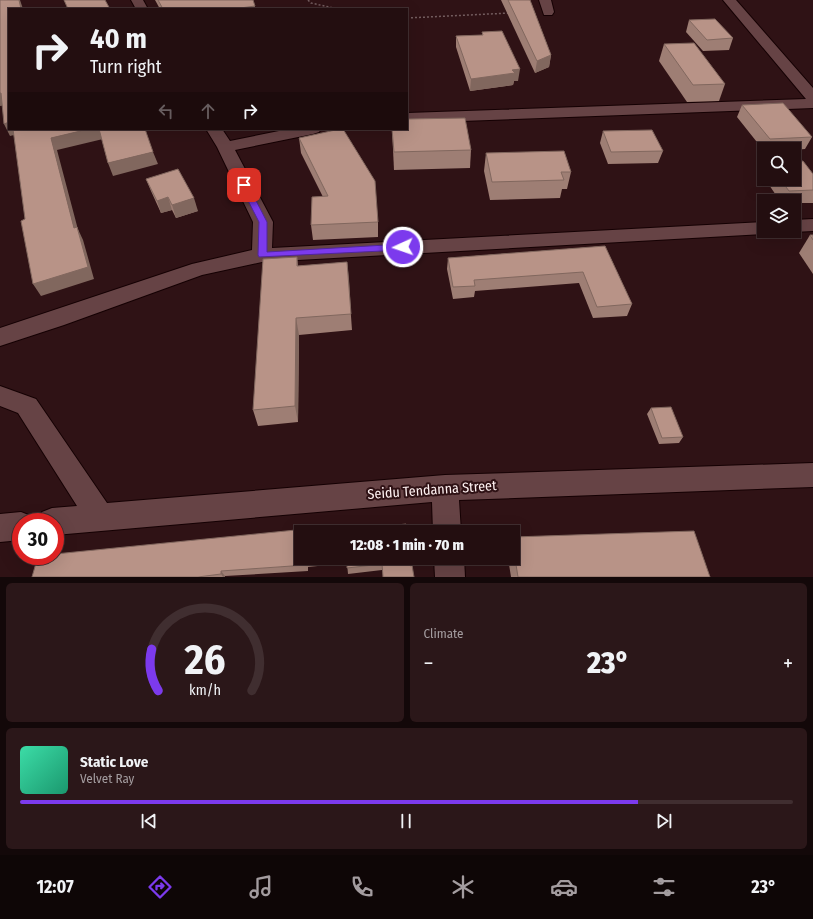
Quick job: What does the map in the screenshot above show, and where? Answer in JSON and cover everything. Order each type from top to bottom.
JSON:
[{"type":"street","points":[[729,0],[813,97]]},
{"type":"street","points":[[408,118],[813,103]]},
{"type":"street","points":[[215,130],[225,147],[263,222],[262,255]]},
{"type":"street","points":[[225,147],[308,130]]},
{"type":"street","points":[[801,226],[813,225]]},
{"type":"street","points":[[0,337],[199,269],[262,255],[757,228]]},
{"type":"street","points":[[0,396],[27,406],[100,516]]},
{"type":"street","name":"Seidu Tendanna Street","points":[[64,520],[100,516],[445,488],[813,474]]},
{"type":"street","points":[[445,488],[447,525]]},
{"type":"street","points":[[0,528],[12,527]]},
{"type":"street","points":[[449,565],[450,577]]},
{"type":"path","points":[[308,0],[311,3],[334,8]]},
{"type":"path","points":[[408,18],[547,6]]},
{"type":"building","points":[[0,0],[19,0],[21,8],[8,8],[8,122],[4,124],[0,93]]},
{"type":"building","points":[[64,0],[105,0],[109,8],[68,8]]},
{"type":"building","points":[[158,0],[253,0],[255,6],[240,8],[162,8]]},
{"type":"building","points":[[508,0],[530,0],[551,55],[537,61]]},
{"type":"building","points":[[715,19],[733,38],[707,40],[689,20]]},
{"type":"building","points":[[502,31],[520,69],[512,70],[515,73],[471,79],[456,36],[483,35],[482,32]]},
{"type":"building","points":[[694,43],[725,84],[693,85],[664,44]]},
{"type":"building","points":[[783,103],[812,137],[770,139],[742,105]]},
{"type":"building","points":[[465,118],[471,150],[394,152],[392,130],[408,130],[408,119]]},
{"type":"building","points":[[13,130],[85,130],[51,138],[74,228],[77,227],[88,267],[33,284],[21,221],[25,219]]},
{"type":"building","points":[[99,130],[145,130],[153,152],[108,163]]},
{"type":"building","points":[[335,130],[344,130],[375,181],[378,222],[311,225],[312,197],[328,196],[299,138]]},
{"type":"building","points":[[652,130],[663,151],[611,152],[603,131]]},
{"type":"building","points":[[564,151],[571,172],[561,172],[564,180],[492,182],[486,153]]},
{"type":"building","points":[[801,161],[803,161],[813,174],[813,190],[789,191],[785,186],[801,186]]},
{"type":"building","points":[[178,169],[194,198],[172,205],[168,197],[157,201],[146,179]]},
{"type":"building","points":[[605,246],[632,304],[597,307],[583,272],[474,280],[475,286],[453,287],[448,258]]},
{"type":"building","points":[[297,257],[297,266],[347,262],[351,314],[296,318],[295,406],[253,410],[263,259]]},
{"type":"building","points":[[671,407],[683,437],[662,438],[651,408]]},
{"type":"building","points":[[294,530],[294,565],[306,565],[221,571],[221,574],[198,577],[32,577],[35,565],[64,565],[64,553]]},
{"type":"building","points":[[694,531],[710,577],[518,577],[516,565],[520,565],[520,537]]},
{"type":"building","points":[[347,565],[373,565],[347,568]]},
{"type":"building","points":[[382,565],[412,565],[414,577],[383,577]]},
{"type":"route","points":[[244,185],[263,222],[262,255],[403,247]]}]
